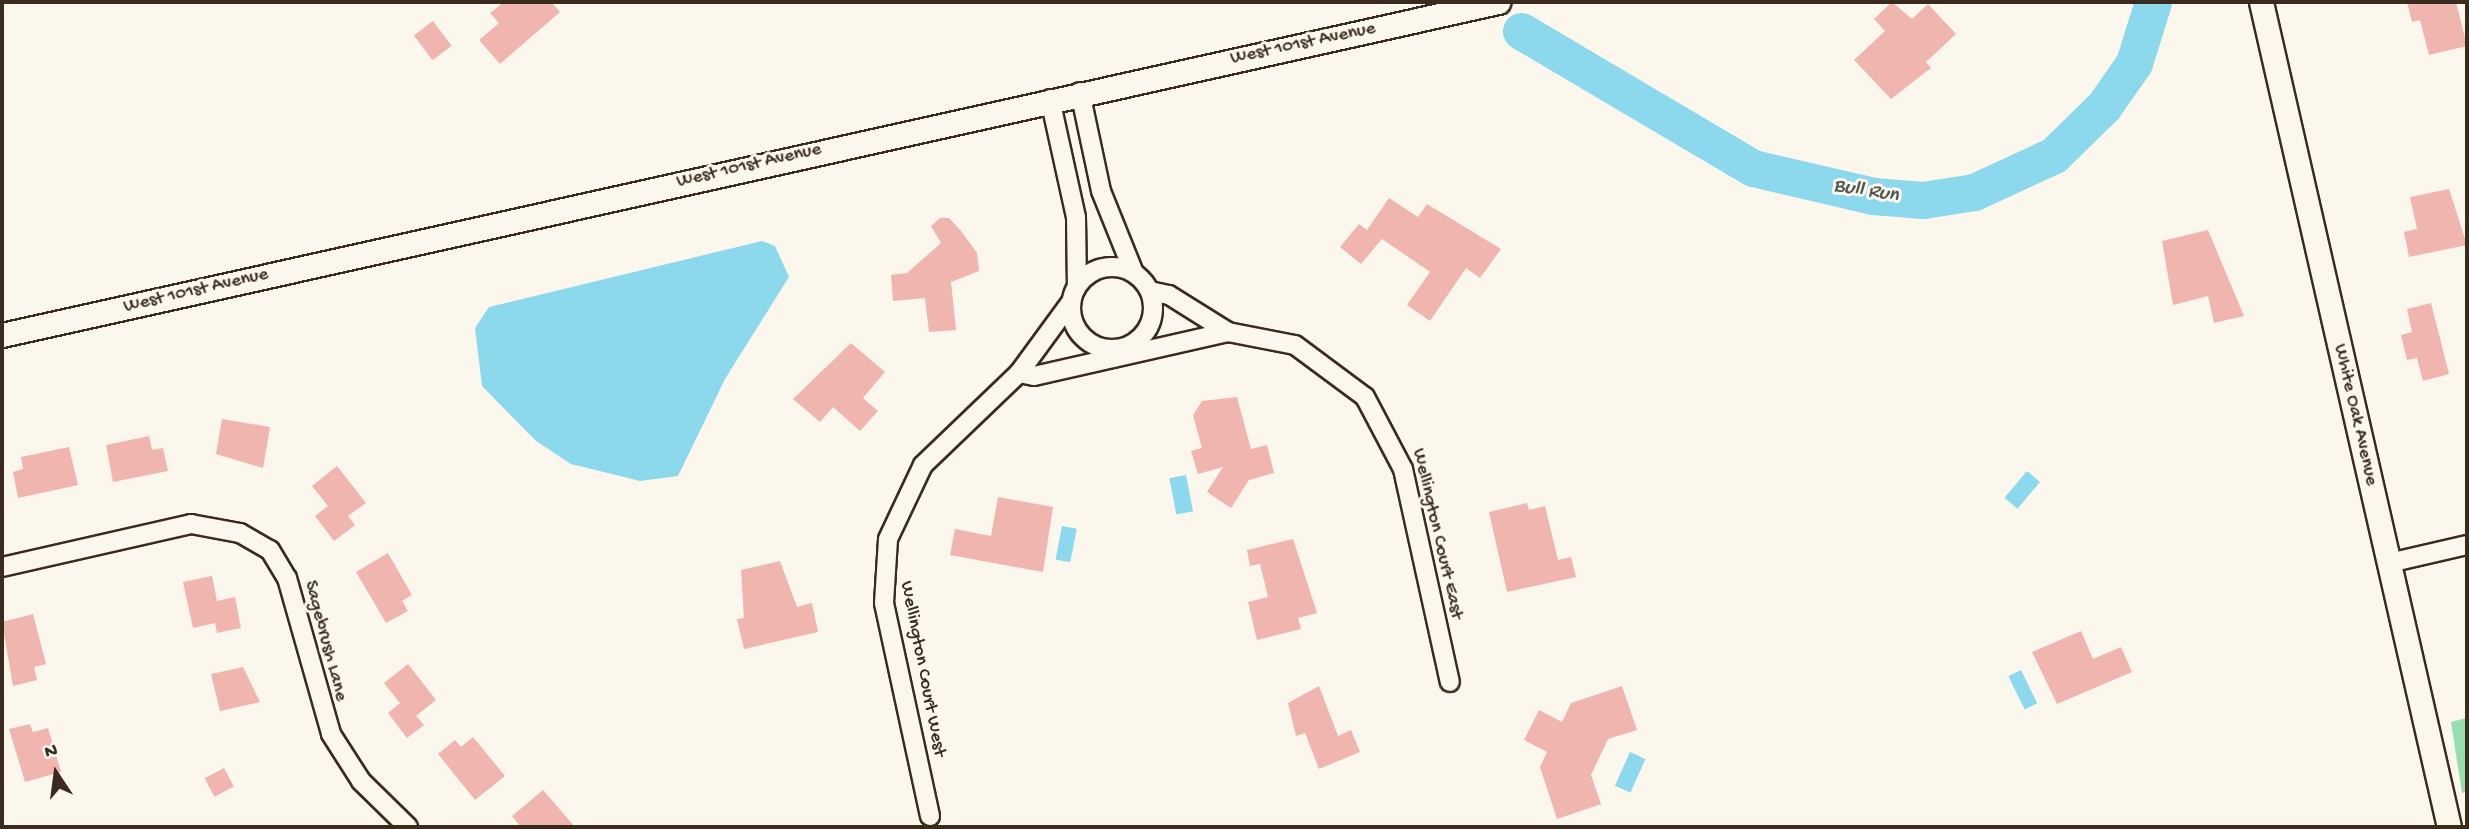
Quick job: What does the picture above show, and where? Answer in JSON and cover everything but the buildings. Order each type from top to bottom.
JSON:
[{"type":"street","name":"West 101st Avenue","points":[[2,335],[1080,92],[1498,2]]},
{"type":"street","name":"White Oak Avenue","points":[[2261,2],[2449,827]]},
{"type":"street","points":[[1080,92],[1101,191],[1133,273],[1150,291],[1149,326],[1114,353]]},
{"type":"street","points":[[1050,99],[1076,217],[1072,320],[1087,342],[1114,353]]},
{"type":"street","points":[[1074,294],[1102,268],[1133,273]]},
{"type":"street","name":"Wellington Court East","points":[[1150,291],[1170,295],[1228,332],[1280,339],[1324,361],[1353,385],[1385,426],[1403,469],[1450,682]]},
{"type":"street","name":"Wellington Court West","points":[[930,816],[884,603],[888,540],[923,465],[1019,373],[1074,294]]},
{"type":"street","points":[[1019,373],[1034,376],[1114,353],[1228,332]]},
{"type":"street","name":"Sagebrush Lane","points":[[2,567],[191,524],[240,533],[271,550],[287,578],[331,734],[361,781],[408,827]]},
{"type":"street","points":[[2389,563],[2467,545]]},
{"type":"green space","points":[[2467,718],[2467,791],[2462,793],[2451,722]]},
{"type":"water","points":[[762,241],[775,246],[789,277],[725,379],[678,476],[640,481],[571,464],[536,441],[482,386],[475,328],[489,307]]},
{"type":"water","points":[[2027,471],[2040,482],[2018,509],[2005,498]]},
{"type":"water","points":[[1186,475],[1193,511],[1176,515],[1169,478]]},
{"type":"water","points":[[1062,526],[1077,529],[1070,562],[1056,559]]},
{"type":"water","points":[[2021,670],[2037,703],[2025,709],[2008,676]]},
{"type":"water","points":[[1630,752],[1646,759],[1630,793],[1615,786]]},
{"type":"waterway","name":"Bull Run","points":[[1521,31],[1753,168],[1873,196],[1923,200],[1974,192],[2054,155],[2104,106],[2134,63],[2153,2]]}]
